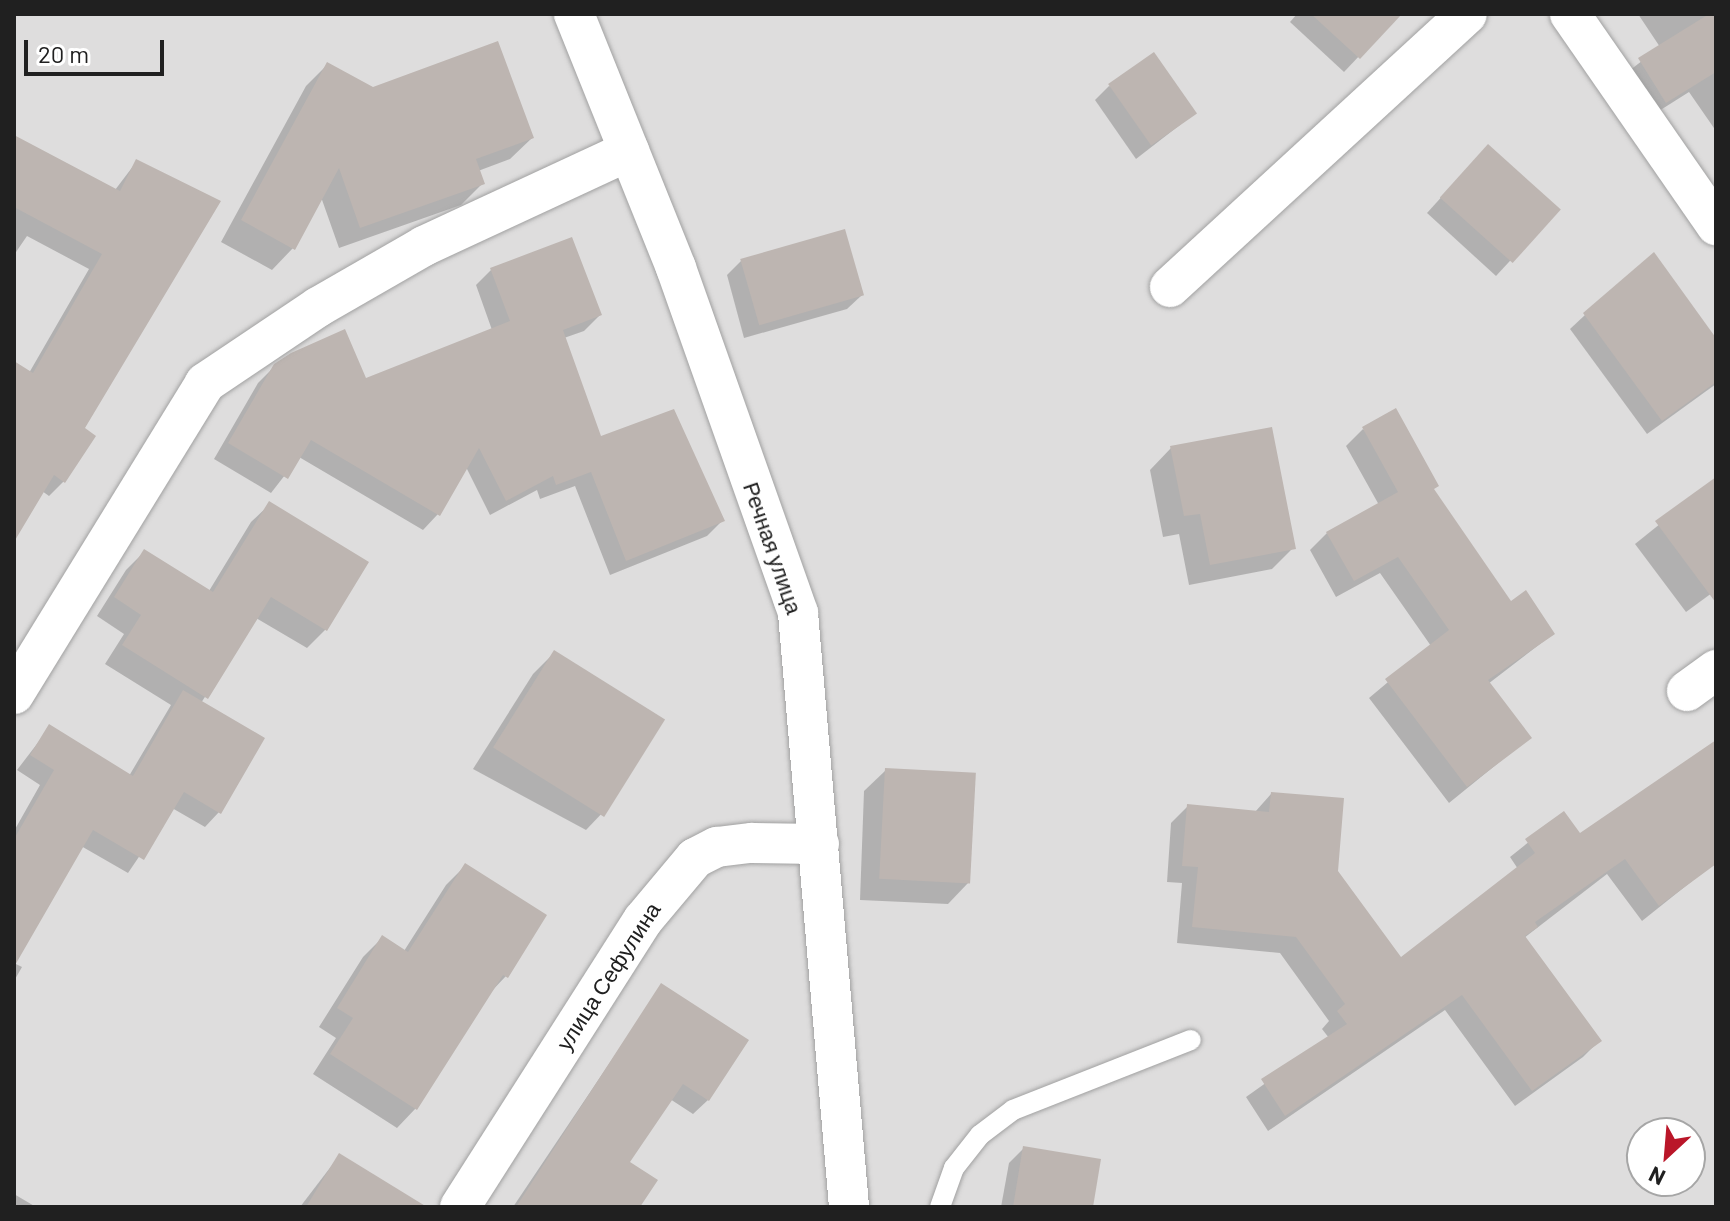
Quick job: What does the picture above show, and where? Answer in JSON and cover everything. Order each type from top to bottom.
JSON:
[{"type":"street","name":"Речная улица","points":[[574,14],[629,151],[798,613],[849,1207]]},
{"type":"street","points":[[1170,287],[1467,14]]},
{"type":"street","points":[[1570,14],[1716,225]]},
{"type":"street","points":[[14,694],[205,383],[318,307],[424,246],[629,151]]},
{"type":"street","name":"улица Сефулина","points":[[460,1207],[643,920],[695,858],[717,847],[752,843],[819,844]]},
{"type":"lane","points":[[940,1207],[954,1168],[980,1135],[1013,1110],[1191,1040]]},
{"type":"shaded area","points":[[14,14],[1716,14],[1716,1207],[14,1207]]},
{"type":"building","points":[[1311,14],[1402,14],[1360,59]]},
{"type":"building","points":[[1709,14],[1716,14],[1716,72],[1666,103],[1638,58]]},
{"type":"building","points":[[498,41],[534,138],[476,159],[485,184],[360,228],[339,168],[295,250],[241,220],[327,62],[373,87]]},
{"type":"building","points":[[1154,52],[1197,113],[1151,146],[1108,84]]},
{"type":"building","points":[[14,135],[120,191],[136,159],[221,201],[85,428],[96,436],[65,483],[54,475],[14,542],[14,361],[33,373],[102,254],[14,207]]},
{"type":"building","points":[[1488,144],[1561,210],[1513,263],[1440,198]]},
{"type":"building","points":[[845,229],[864,295],[759,325],[740,259]]},
{"type":"building","points":[[572,237],[602,315],[563,330],[601,436],[674,409],[725,521],[626,561],[591,472],[556,485],[553,476],[506,501],[479,448],[440,516],[311,440],[288,479],[228,443],[274,364],[291,353],[345,329],[366,378],[510,321],[490,268]]},
{"type":"building","points":[[1654,252],[1716,338],[1716,382],[1662,421],[1583,313]]},
{"type":"building","points":[[1396,408],[1439,486],[1434,489],[1511,601],[1526,590],[1555,634],[1488,680],[1532,738],[1467,787],[1385,679],[1449,630],[1398,557],[1354,581],[1326,532],[1398,492],[1362,427]]},
{"type":"building","points":[[1272,427],[1296,549],[1210,565],[1200,514],[1184,516],[1170,446]]},
{"type":"building","points":[[1716,477],[1716,603],[1655,521]]},
{"type":"building","points":[[269,501],[369,562],[327,631],[271,597],[208,699],[122,645],[141,615],[114,597],[144,549],[213,592]]},
{"type":"building","points":[[554,650],[665,719],[604,817],[493,748]]},
{"type":"building","points":[[183,690],[265,738],[221,814],[184,792],[144,860],[93,830],[14,967],[14,839],[54,770],[30,755],[49,724],[133,776]]},
{"type":"building","points":[[1716,740],[1716,864],[1659,906],[1625,859],[1535,922],[1538,927],[1525,936],[1602,1041],[1532,1091],[1462,995],[1285,1116],[1261,1079],[1347,1024],[1337,1011],[1345,1004],[1296,937],[1192,927],[1198,867],[1182,866],[1187,804],[1269,812],[1271,792],[1344,798],[1338,871],[1401,957],[1535,853],[1525,839],[1564,811],[1580,833]]},
{"type":"building","points":[[885,768],[976,773],[970,884],[879,879]]},
{"type":"building","points":[[465,863],[547,915],[508,978],[503,975],[417,1110],[330,1054],[353,1018],[337,1008],[382,935],[408,952]]},
{"type":"building","points":[[661,983],[749,1040],[709,1101],[683,1084],[630,1162],[658,1180],[640,1207],[516,1207]]},
{"type":"building","points":[[1023,1146],[1101,1159],[1093,1207],[1013,1207]]},
{"type":"building","points":[[339,1153],[427,1207],[306,1207]]}]
